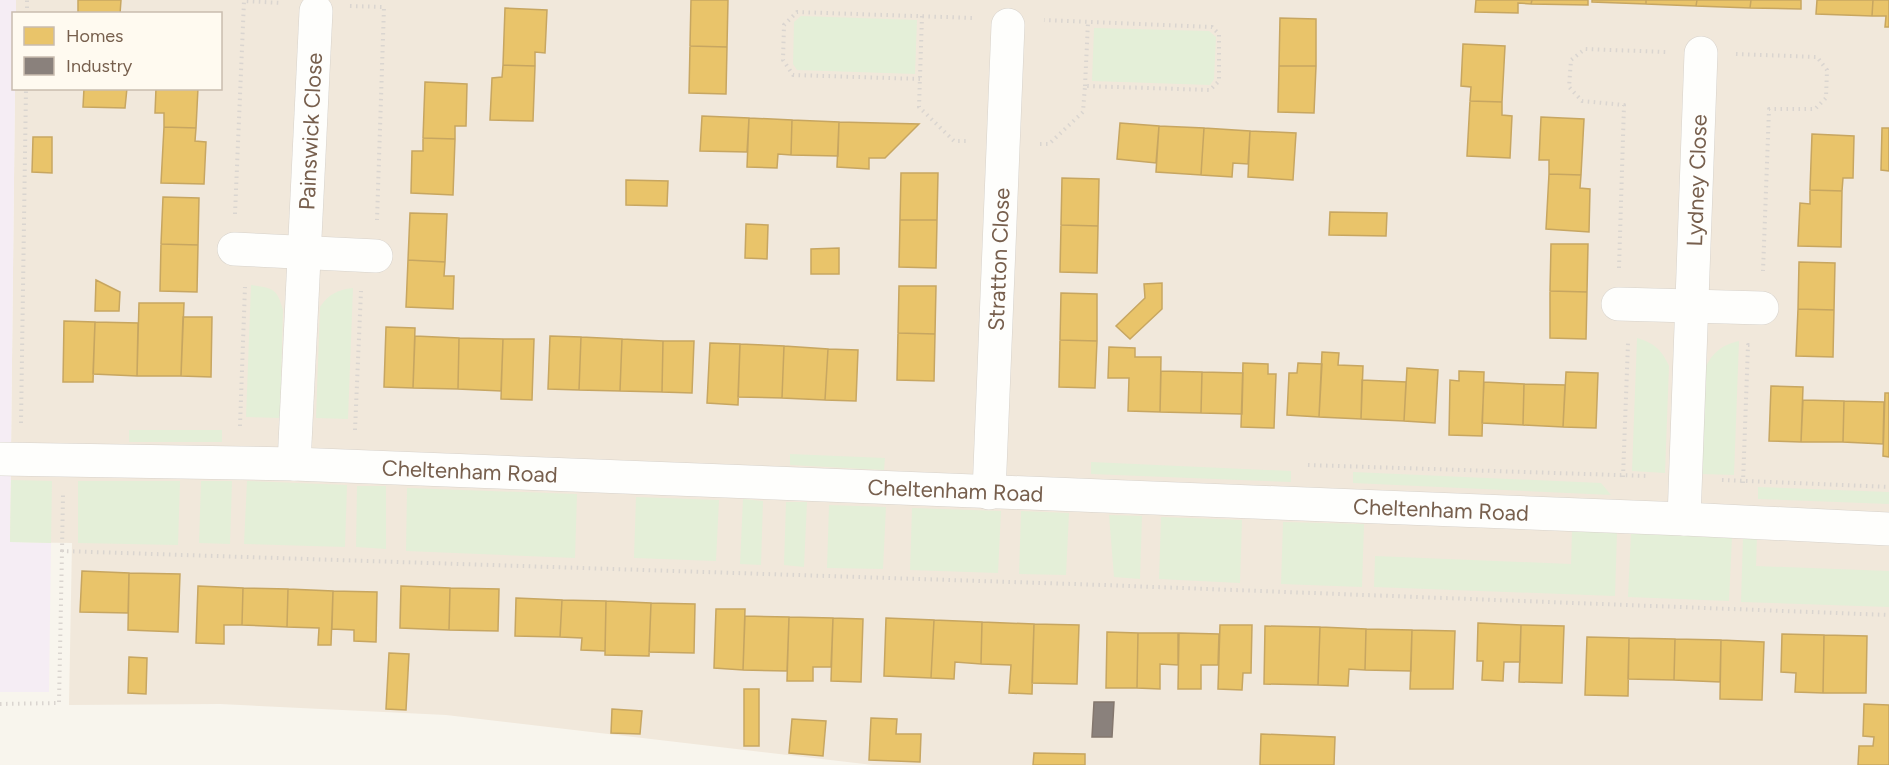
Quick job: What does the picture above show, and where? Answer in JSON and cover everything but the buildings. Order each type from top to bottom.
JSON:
[{"type":"street","name":"Painswick Close","points":[[294,464],[316,11]]},
{"type":"street","name":"Stratton Close","points":[[989,493],[1008,25]]},
{"type":"street","name":"Lydney Close","points":[[1684,519],[1701,53]]},
{"type":"street","points":[[234,249],[376,256]]},
{"type":"street","points":[[1618,304],[1762,308]]},
{"type":"street","name":"Cheltenham Road","points":[[10,460],[294,464],[1889,529]]},
{"type":"path","points":[[920,79],[922,16]]},
{"type":"path","points":[[1085,86],[1088,22]]},
{"type":"path","points":[[10,460],[26,90]]},
{"type":"path","points":[[0,704],[59,703],[64,461]]},
{"type":"path","points":[[62,551],[1079,584],[1889,615]]},
{"type":"shaded area","points":[[0,0],[16,0],[16,12],[12,12],[12,90],[15,90],[10,542],[51,543],[49,692],[0,692]]},
{"type":"shaded area","points":[[16,0],[1889,0],[1889,765],[873,765],[446,715],[220,704],[69,705],[72,543],[10,542],[15,90],[222,90],[222,12],[16,12]]},
{"type":"green space","points":[[801,16],[917,20],[915,74],[797,70],[793,64],[794,22]]},
{"type":"green space","points":[[1094,28],[1209,31],[1216,37],[1214,79],[1210,85],[1092,81]]},
{"type":"green space","points":[[251,285],[273,290],[279,297],[283,310],[280,418],[246,417]]},
{"type":"green space","points":[[353,288],[348,419],[316,418],[320,307],[334,293]]},
{"type":"green space","points":[[1637,338],[1657,348],[1669,366],[1665,473],[1632,471]]},
{"type":"green space","points":[[1739,341],[1734,475],[1701,474],[1705,368],[1719,350]]},
{"type":"green space","points":[[129,430],[222,430],[222,442],[129,442]]},
{"type":"green space","points":[[790,454],[885,458],[884,470],[790,465]]},
{"type":"green space","points":[[1091,462],[1291,471],[1291,482],[1091,474]]},
{"type":"green space","points":[[1353,472],[1601,483],[1611,495],[1353,483]]},
{"type":"green space","points":[[11,480],[52,481],[51,543],[10,542]]},
{"type":"green space","points":[[78,481],[180,481],[178,545],[78,543]]},
{"type":"green space","points":[[201,481],[232,481],[230,544],[199,543]]},
{"type":"green space","points":[[247,481],[347,485],[345,547],[244,544]]},
{"type":"green space","points":[[357,486],[386,486],[386,549],[356,547]]},
{"type":"green space","points":[[1758,487],[1889,492],[1889,504],[1758,499]]},
{"type":"green space","points":[[407,488],[577,494],[575,558],[406,551]]},
{"type":"green space","points":[[636,497],[719,500],[716,561],[634,558]]},
{"type":"green space","points":[[743,499],[763,501],[761,565],[740,564]]},
{"type":"green space","points":[[786,502],[807,502],[804,567],[784,565]]},
{"type":"green space","points":[[829,505],[886,507],[883,569],[827,568]]},
{"type":"green space","points":[[912,508],[1001,511],[998,573],[910,570]]},
{"type":"green space","points":[[1021,511],[1069,513],[1066,575],[1019,574]]},
{"type":"green space","points":[[1109,515],[1142,516],[1140,579],[1114,577]]},
{"type":"green space","points":[[1161,517],[1242,520],[1240,583],[1159,579]]},
{"type":"green space","points":[[1283,522],[1364,524],[1362,587],[1281,584]]},
{"type":"green space","points":[[1572,530],[1617,532],[1615,596],[1374,587],[1375,556],[1571,564]]},
{"type":"green space","points":[[1631,533],[1732,537],[1729,601],[1628,597]]},
{"type":"green space","points":[[1743,537],[1757,537],[1756,566],[1889,571],[1889,607],[1741,602]]}]
